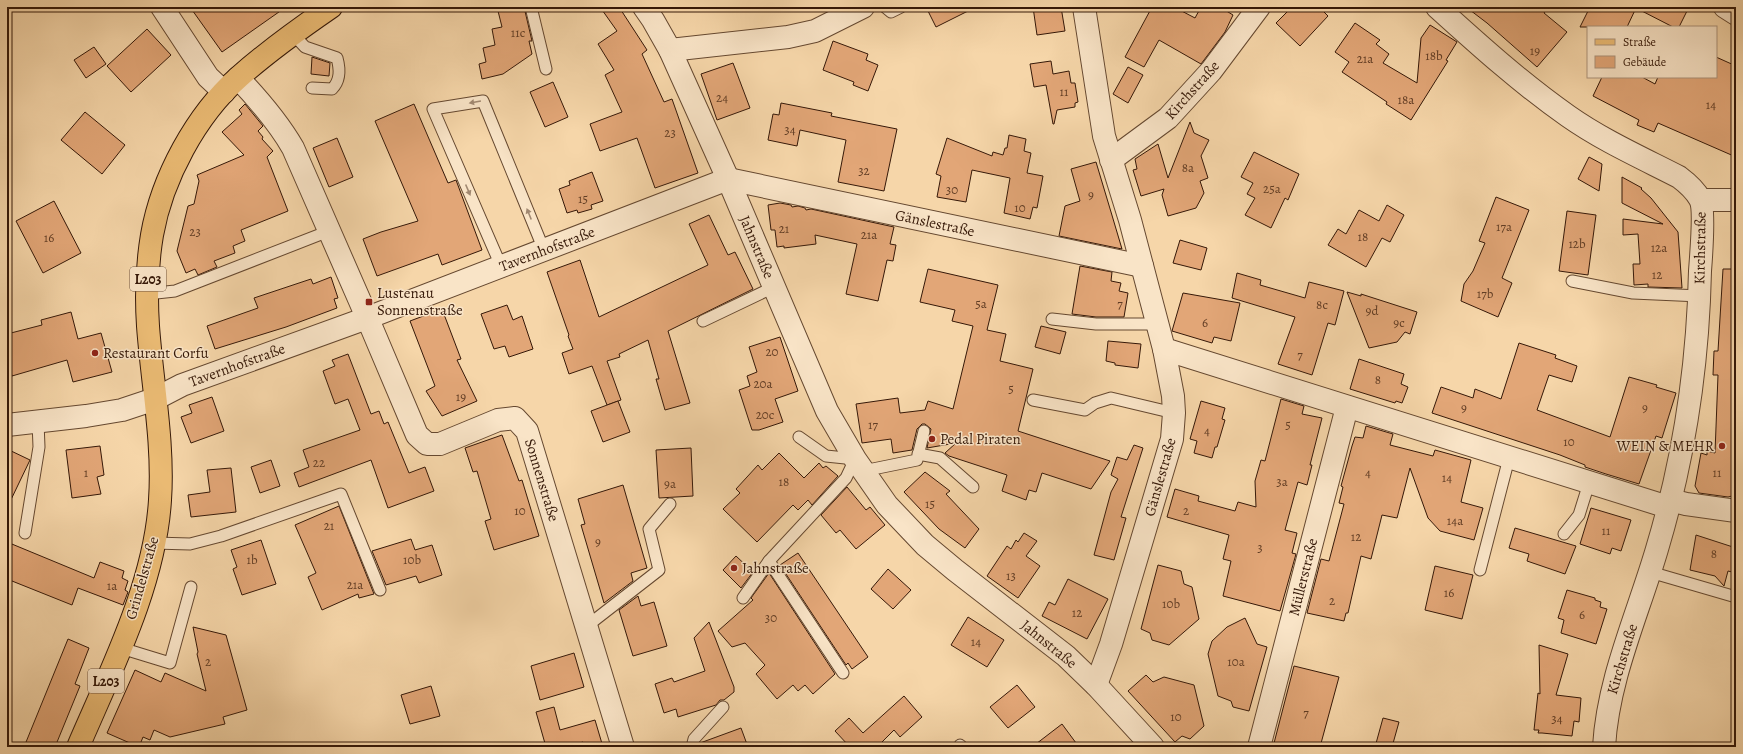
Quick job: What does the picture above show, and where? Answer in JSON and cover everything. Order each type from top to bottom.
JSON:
[{"type":"main road","name":"L203","points":[[155,399],[147,294],[152,234],[161,202],[176,163],[200,120],[231,85],[292,33],[331,7]]},
{"type":"main road","name":"Grindelstraße","points":[[78,747],[121,648],[147,570],[154,543],[160,500],[161,463],[155,399]]},
{"type":"street","points":[[162,7],[208,77],[231,85],[261,103],[281,128],[293,148],[367,318]]},
{"type":"street","name":"Jahnstraße","points":[[644,7],[670,50],[728,179],[827,411],[859,465],[887,505],[925,545],[954,570],[1066,656],[1096,684],[1153,747]]},
{"type":"street","points":[[670,50],[788,37],[815,32],[863,7]]},
{"type":"street","name":"Gänslestraße","points":[[1084,7],[1104,136],[1130,220],[1164,349],[1173,396],[1174,413],[1172,439],[1111,644],[1096,684]]},
{"type":"street","name":"Kirchstraße","points":[[1111,160],[1168,118],[1212,71],[1259,7]]},
{"type":"street","name":"Kirchstraße","points":[[1437,7],[1521,80],[1568,117],[1606,139],[1679,177],[1689,184],[1701,200],[1700,296],[1690,399],[1669,504],[1650,572],[1612,690],[1604,747]]},
{"type":"street","points":[[1725,7],[1736,14]]},
{"type":"street","name":"Gänslestraße","points":[[728,179],[1142,266]]},
{"type":"street","name":"Tavernhofstraße","points":[[7,425],[122,410],[155,399],[182,385],[367,318],[728,179]]},
{"type":"street","points":[[1701,200],[1736,200]]},
{"type":"street","name":"Sonnenstraße","points":[[367,318],[417,435],[427,444],[440,444],[498,420],[515,418],[527,431],[623,747]]},
{"type":"street","points":[[1164,349],[1589,483],[1669,504],[1686,504],[1736,511]]},
{"type":"street","name":"Müllerstraße","points":[[1259,747],[1347,407]]},
{"type":"lane","points":[[531,7],[546,69]]},
{"type":"lane","points":[[885,7],[892,12],[901,7]]},
{"type":"lane","points":[[292,33],[305,47],[337,58],[340,69],[337,84],[332,89],[312,88]]},
{"type":"lane","points":[[501,266],[433,109],[482,101],[544,250]]},
{"type":"lane","points":[[147,294],[175,291],[329,231]]},
{"type":"lane","points":[[1572,281],[1633,293],[1700,296]]},
{"type":"lane","points":[[703,321],[774,288]]},
{"type":"lane","points":[[1052,319],[1096,324],[1157,324]]},
{"type":"lane","points":[[1033,400],[1085,410],[1095,403],[1111,398],[1174,413]]},
{"type":"lane","points":[[25,533],[39,447],[38,422]]},
{"type":"lane","points":[[799,436],[826,456],[859,465],[917,460],[924,430]]},
{"type":"lane","points":[[918,454],[940,458],[973,487]]},
{"type":"lane","points":[[1480,570],[1509,458]]},
{"type":"lane","points":[[743,598],[769,561],[859,465]]},
{"type":"lane","points":[[1564,534],[1579,516],[1589,483]]},
{"type":"lane","points":[[154,543],[190,544],[221,536],[341,494],[380,590]]},
{"type":"lane","points":[[586,626],[659,570],[648,528],[670,504]]},
{"type":"lane","points":[[769,561],[842,673]]},
{"type":"lane","points":[[1650,572],[1736,597]]},
{"type":"lane","points":[[121,648],[170,663],[191,586]]},
{"type":"lane","points":[[692,747],[694,739],[723,707]]},
{"type":"building","points":[[190,7],[286,7],[222,52]]},
{"type":"building","points":[[515,7],[524,7],[532,41],[529,41],[532,54],[503,74],[482,79],[479,64],[486,62],[483,48],[495,45],[492,29],[502,27],[498,11]]},
{"type":"building","points":[[600,7],[619,7],[647,50],[642,54],[664,102],[672,99],[698,173],[655,188],[637,138],[600,151],[590,124],[622,112],[605,75],[614,70],[598,44],[617,31]]},
{"type":"building","points":[[926,7],[976,7],[936,27]]},
{"type":"building","points":[[1033,7],[1061,7],[1065,31],[1037,35]]},
{"type":"building","points":[[1152,7],[1174,7],[1195,18],[1201,7],[1220,7],[1233,15],[1225,32],[1201,64],[1159,40],[1144,67],[1125,57]]},
{"type":"building","points":[[1292,7],[1319,7],[1328,16],[1300,46],[1276,23]]},
{"type":"building","points":[[1466,7],[1548,7],[1544,13],[1567,32],[1537,67],[1487,23]]},
{"type":"building","points":[[1590,7],[1689,7],[1680,26],[1671,26],[1636,8],[1627,26],[1580,27]]},
{"type":"building","points":[[1355,23],[1380,40],[1376,44],[1389,54],[1383,63],[1417,83],[1421,38],[1430,25],[1457,42],[1446,60],[1448,61],[1411,120],[1342,72],[1349,62],[1335,52]]},
{"type":"building","points":[[147,29],[171,55],[131,92],[107,66]]},
{"type":"building","points":[[833,41],[868,54],[866,60],[878,65],[868,91],[853,85],[854,82],[823,70]]},
{"type":"building","points":[[94,47],[106,64],[86,78],[74,60]]},
{"type":"building","points":[[312,57],[330,63],[329,76],[311,74]]},
{"type":"building","points":[[1717,57],[1736,66],[1736,157],[1658,123],[1654,132],[1637,125],[1639,120],[1593,96],[1602,78],[1644,78],[1655,84],[1658,78],[1717,78]]},
{"type":"building","points":[[1051,61],[1053,74],[1069,71],[1071,83],[1075,83],[1078,102],[1075,103],[1075,107],[1057,110],[1054,124],[1046,85],[1034,87],[1030,64]]},
{"type":"building","points":[[733,63],[750,108],[717,120],[701,74]]},
{"type":"building","points":[[1128,67],[1143,75],[1128,103],[1113,94]]},
{"type":"building","points":[[553,82],[568,117],[545,127],[530,92]]},
{"type":"building","points":[[781,103],[832,113],[831,116],[897,129],[884,191],[838,182],[846,140],[800,130],[797,146],[768,140],[773,114],[779,115]]},
{"type":"building","points":[[245,104],[263,126],[258,131],[263,137],[262,139],[273,151],[267,157],[288,211],[241,230],[245,241],[233,246],[235,253],[214,261],[217,267],[198,275],[195,269],[186,273],[177,251],[188,206],[194,204],[199,181],[197,175],[244,155],[222,132],[242,114],[239,110]]},
{"type":"building","points":[[414,104],[448,183],[456,180],[482,250],[442,265],[438,254],[377,276],[363,239],[418,221],[375,121]]},
{"type":"building","points":[[85,112],[125,145],[102,174],[61,140]]},
{"type":"building","points":[[1190,122],[1194,133],[1209,140],[1201,156],[1208,178],[1200,181],[1204,193],[1196,208],[1168,216],[1162,195],[1164,189],[1141,196],[1133,170],[1137,169],[1135,159],[1158,144],[1168,178]]},
{"type":"building","points":[[1009,135],[1026,139],[1024,151],[1031,153],[1027,173],[1043,176],[1037,208],[1033,207],[1030,219],[1004,213],[1010,178],[972,170],[966,202],[937,197],[941,176],[936,174],[947,138],[992,156],[993,152],[1003,155],[1005,148],[1007,148]]},
{"type":"building","points":[[337,138],[353,177],[329,187],[313,148]]},
{"type":"building","points":[[1254,152],[1299,174],[1288,200],[1285,198],[1271,228],[1245,215],[1255,198],[1247,194],[1253,183],[1241,177]]},
{"type":"building","points":[[1589,157],[1602,164],[1599,191],[1578,179]]},
{"type":"building","points":[[1096,162],[1122,249],[1059,236],[1065,206],[1080,201],[1071,169]]},
{"type":"building","points":[[592,172],[603,201],[591,205],[592,209],[578,213],[577,210],[567,213],[559,189],[570,185],[569,181]]},
{"type":"building","points":[[1622,177],[1642,188],[1641,189],[1651,198],[1678,232],[1682,288],[1648,287],[1648,284],[1634,285],[1633,264],[1640,264],[1638,234],[1623,235],[1623,219],[1663,224],[1622,203]]},
{"type":"building","points":[[1496,197],[1529,210],[1502,278],[1512,283],[1498,317],[1461,301],[1464,284],[1473,271],[1485,243],[1479,241]]},
{"type":"building","points":[[54,201],[81,253],[43,273],[16,221]]},
{"type":"building","points":[[780,203],[791,205],[792,207],[798,206],[805,208],[806,210],[811,209],[894,227],[890,244],[896,245],[893,261],[887,260],[878,301],[846,294],[857,244],[815,235],[816,244],[784,248],[784,246],[777,247],[775,230],[771,230],[768,205]]},
{"type":"building","points":[[1387,205],[1404,215],[1390,242],[1382,238],[1366,267],[1328,245],[1338,229],[1346,234],[1359,210],[1379,221]]},
{"type":"building","points":[[1567,211],[1596,215],[1588,275],[1559,271]]},
{"type":"building","points":[[709,215],[728,255],[735,252],[753,289],[668,331],[690,403],[665,410],[656,379],[659,379],[648,340],[619,354],[620,357],[607,361],[621,400],[607,405],[592,366],[569,374],[562,353],[573,349],[547,272],[580,260],[599,317],[708,265],[689,224]]},
{"type":"building","points":[[1180,240],[1207,248],[1201,270],[1173,263]]},
{"type":"building","points":[[1080,266],[1112,272],[1111,281],[1121,283],[1119,291],[1128,293],[1124,317],[1096,317],[1072,314]]},
{"type":"building","points":[[928,269],[998,285],[987,330],[1006,334],[1000,361],[1033,369],[1018,431],[1110,461],[1091,489],[1042,473],[1036,492],[1029,490],[1026,500],[1002,491],[1007,475],[949,456],[945,453],[956,443],[927,448],[931,429],[925,424],[922,424],[917,429],[912,450],[893,453],[891,439],[862,443],[856,404],[898,398],[900,413],[925,410],[928,401],[953,409],[973,326],[952,321],[955,310],[920,302]]},
{"type":"building","points":[[1723,269],[1736,269],[1736,495],[1728,497],[1699,493],[1695,486],[1701,453],[1707,455],[1707,451],[1715,453],[1718,375],[1713,375],[1714,351],[1718,351]]},
{"type":"building","points":[[1237,273],[1261,280],[1260,285],[1305,298],[1309,282],[1344,291],[1335,325],[1328,323],[1312,375],[1278,364],[1295,317],[1232,298]]},
{"type":"building","points":[[331,277],[338,298],[334,299],[337,308],[286,327],[215,349],[207,326],[258,308],[254,298],[311,279],[313,284]]},
{"type":"building","points":[[1347,292],[1361,296],[1361,294],[1417,312],[1410,334],[1405,332],[1397,342],[1369,348]]},
{"type":"building","points":[[1183,293],[1240,303],[1231,341],[1214,337],[1212,343],[1172,331]]},
{"type":"building","points":[[507,305],[513,320],[522,316],[533,349],[509,357],[505,346],[494,349],[481,314]]},
{"type":"building","points":[[442,309],[461,359],[457,360],[477,401],[442,416],[426,391],[435,386],[410,321]]},
{"type":"building","points":[[71,312],[78,339],[101,333],[112,372],[73,382],[67,360],[12,376],[7,358],[7,334],[42,325],[41,320]]},
{"type":"building","points":[[1041,326],[1066,332],[1060,354],[1035,347]]},
{"type":"building","points":[[780,337],[798,391],[775,399],[783,422],[759,430],[752,430],[739,390],[750,386],[747,376],[757,372],[749,347]]},
{"type":"building","points":[[1108,341],[1141,344],[1138,368],[1115,365],[1115,363],[1106,361]]},
{"type":"building","points":[[1519,343],[1556,355],[1555,358],[1577,366],[1572,382],[1549,375],[1537,410],[1610,437],[1629,377],[1657,385],[1656,387],[1676,393],[1662,438],[1656,436],[1639,484],[1585,467],[1585,465],[1560,455],[1432,413],[1441,387],[1473,398],[1475,389],[1501,399]]},
{"type":"building","points":[[348,354],[371,414],[379,411],[384,424],[388,422],[409,473],[425,467],[434,491],[388,508],[371,460],[299,487],[294,473],[309,467],[303,450],[360,430],[348,399],[335,404],[323,371],[335,366],[332,360]]},
{"type":"building","points":[[1359,359],[1404,374],[1401,384],[1408,387],[1402,403],[1396,401],[1395,403],[1350,389]]},
{"type":"building","points":[[212,397],[224,431],[191,443],[181,417],[192,413],[189,405]]},
{"type":"building","points":[[1281,399],[1304,406],[1302,414],[1322,418],[1310,465],[1312,465],[1307,485],[1298,482],[1285,530],[1297,533],[1292,553],[1296,554],[1280,611],[1223,596],[1231,561],[1223,559],[1229,535],[1167,517],[1175,489],[1199,496],[1198,501],[1235,511],[1238,502],[1256,507],[1255,481],[1261,460],[1265,461]]},
{"type":"building","points":[[618,401],[630,432],[603,442],[591,411]]},
{"type":"building","points":[[1201,401],[1225,408],[1222,419],[1225,420],[1212,458],[1194,453],[1197,441],[1190,439]]},
{"type":"building","points":[[1366,426],[1393,434],[1390,445],[1433,456],[1435,450],[1471,460],[1461,502],[1483,508],[1474,540],[1440,531],[1428,518],[1410,468],[1397,518],[1382,515],[1371,559],[1361,556],[1348,613],[1346,613],[1344,621],[1307,613],[1321,559],[1329,561],[1344,504],[1339,503],[1343,487],[1341,486],[1352,446],[1355,437],[1363,438]]},
{"type":"building","points":[[502,435],[519,481],[522,480],[539,536],[494,550],[485,521],[491,519],[477,471],[473,472],[465,448]]},
{"type":"building","points":[[1134,445],[1143,448],[1121,517],[1126,518],[1114,560],[1094,555],[1111,492],[1118,479],[1111,475],[1117,457],[1127,460]]},
{"type":"building","points":[[100,446],[104,475],[97,477],[101,494],[72,498],[66,450]]},
{"type":"building","points":[[691,448],[693,496],[659,498],[656,450]]},
{"type":"building","points":[[7,449],[30,460],[7,508]]},
{"type":"building","points":[[779,453],[804,478],[819,463],[823,468],[826,466],[838,476],[812,505],[808,500],[798,510],[793,505],[757,542],[723,509],[740,493],[736,489],[758,465],[762,470]]},
{"type":"building","points":[[271,460],[280,486],[260,493],[251,467]]},
{"type":"building","points":[[231,468],[236,512],[191,517],[188,495],[210,492],[207,470]]},
{"type":"building","points":[[925,472],[950,491],[946,494],[979,529],[965,548],[939,529],[904,492]]},
{"type":"building","points":[[623,485],[647,568],[631,573],[633,581],[604,603],[581,525],[585,524],[578,499]]},
{"type":"building","points":[[847,487],[866,510],[870,507],[885,525],[856,549],[840,530],[836,533],[821,515]]},
{"type":"building","points":[[339,506],[374,594],[359,598],[358,594],[322,610],[308,577],[316,573],[295,525]]},
{"type":"building","points":[[1591,508],[1631,520],[1621,551],[1612,548],[1610,554],[1580,544]]},
{"type":"building","points":[[1515,528],[1576,546],[1565,574],[1527,561],[1529,554],[1509,548]]},
{"type":"building","points":[[1024,533],[1037,541],[1026,556],[1040,566],[1018,598],[987,576],[1007,546],[1011,549],[1016,540],[1018,542]]},
{"type":"building","points":[[1696,535],[1736,548],[1736,573],[1728,571],[1724,586],[1715,576],[1690,570]]},
{"type":"building","points":[[411,539],[415,550],[432,545],[442,575],[419,583],[416,576],[386,585],[372,551]]},
{"type":"building","points":[[261,540],[276,584],[242,595],[233,569],[237,567],[231,550]]},
{"type":"building","points":[[7,542],[94,578],[100,562],[124,571],[122,578],[128,581],[125,590],[128,592],[123,605],[78,588],[72,605],[7,579]]},
{"type":"building","points":[[798,553],[868,657],[852,669],[848,663],[846,665],[780,565]]},
{"type":"building","points":[[736,556],[753,572],[741,588],[723,570]]},
{"type":"building","points":[[1158,565],[1181,571],[1184,584],[1192,587],[1199,619],[1169,645],[1152,640],[1150,633],[1141,629]]},
{"type":"building","points":[[1435,566],[1473,575],[1462,619],[1425,610]]},
{"type":"building","points":[[888,569],[911,590],[893,609],[871,589]]},
{"type":"building","points":[[769,573],[835,674],[813,694],[805,685],[798,691],[793,685],[777,699],[756,674],[765,665],[745,643],[732,647],[718,631],[753,600],[751,598]]},
{"type":"building","points":[[1068,579],[1108,599],[1087,639],[1042,616],[1049,602],[1055,605]]},
{"type":"building","points":[[1567,590],[1595,598],[1595,600],[1601,602],[1600,607],[1607,609],[1596,644],[1561,633],[1564,620],[1558,618]]},
{"type":"building","points":[[638,596],[641,606],[654,602],[667,646],[633,656],[619,610]]},
{"type":"building","points":[[968,617],[1004,640],[987,667],[951,645]]},
{"type":"building","points":[[1245,618],[1257,644],[1267,647],[1249,711],[1233,707],[1231,701],[1218,696],[1208,654],[1212,641],[1227,627]]},
{"type":"building","points":[[709,622],[734,687],[734,692],[724,700],[720,700],[716,705],[678,717],[676,709],[664,713],[655,684],[672,678],[674,682],[705,671],[694,638]]},
{"type":"building","points":[[193,627],[226,635],[247,710],[223,717],[225,724],[170,737],[154,730],[150,740],[143,737],[139,747],[107,733],[135,670],[161,682],[165,673],[206,691],[197,654],[198,652]]},
{"type":"building","points":[[68,639],[89,648],[75,684],[80,686],[55,747],[24,747]]},
{"type":"building","points":[[1539,645],[1568,654],[1556,695],[1581,698],[1579,722],[1574,721],[1572,736],[1538,733],[1539,730],[1534,730],[1538,693],[1540,694]]},
{"type":"building","points":[[574,653],[584,687],[540,700],[531,666]]},
{"type":"building","points":[[1294,666],[1339,677],[1320,747],[1273,747]]},
{"type":"building","points":[[1146,675],[1153,682],[1164,677],[1194,685],[1204,726],[1190,739],[1182,736],[1175,742],[1128,691]]},
{"type":"building","points":[[1017,685],[1035,707],[1008,728],[990,707]]},
{"type":"building","points":[[431,686],[440,716],[410,724],[401,695]]},
{"type":"building","points":[[904,696],[922,717],[900,737],[894,730],[877,747],[848,747],[849,746],[835,731],[849,718],[863,733]]},
{"type":"building","points":[[554,707],[560,730],[595,720],[603,747],[584,747],[583,742],[565,747],[546,747],[536,712]]},
{"type":"building","points":[[1383,718],[1399,722],[1392,747],[1375,747]]},
{"type":"building","points":[[1062,724],[1079,747],[1032,747]]},
{"type":"building","points":[[741,728],[748,747],[699,747],[700,743]]},
{"type":"place","name":"Lustenau Sonnenstraße","points":[[369,302]]},
{"type":"place","name":"Restaurant Corfu","points":[[95,353]]},
{"type":"place","name":"Pedal Piraten","points":[[932,439]]},
{"type":"place","name":"WEIN & MEHR","points":[[1722,446]]},
{"type":"place","name":"Jahnstraße","points":[[734,568]]}]
